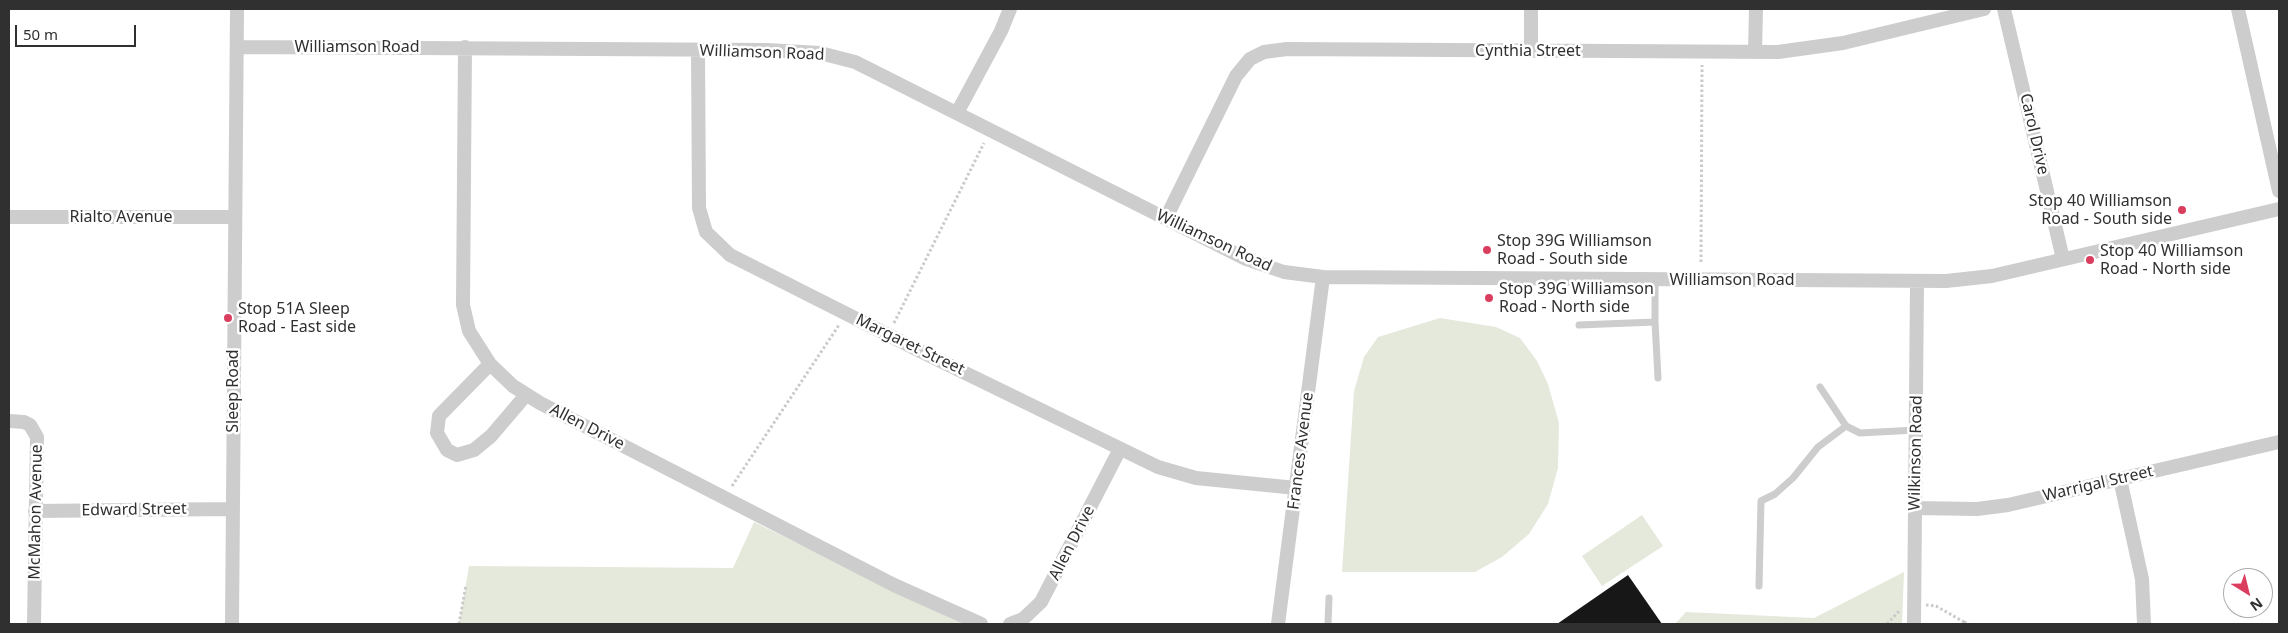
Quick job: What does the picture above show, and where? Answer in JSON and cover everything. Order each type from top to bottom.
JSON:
[{"type":"street","name":"Sleep Road","points":[[232,624],[237,9]]},
{"type":"street","points":[[957,113],[1001,31],[1010,9]]},
{"type":"street","points":[[1531,9],[1531,51]]},
{"type":"street","points":[[1755,52],[1756,9]]},
{"type":"street","name":"Cynthia Street","points":[[1166,218],[1241,68],[1256,55],[1273,50],[1755,52],[1815,48],[1897,31],[1984,9]]},
{"type":"street","name":"Carol Drive","points":[[2004,9],[2063,259]]},
{"type":"street","points":[[2238,9],[2279,191]]},
{"type":"street","name":"Williamson Road","points":[[237,47],[767,50],[827,54],[863,66],[1267,268],[1298,275],[1323,277],[1917,282],[1992,276],[2279,208]]},
{"type":"street","name":"Allen Drive","points":[[465,47],[463,305],[469,331],[490,364],[526,395],[894,585],[981,624]]},
{"type":"street","name":"Margaret Street","points":[[698,50],[698,191],[701,221],[706,232],[730,255],[1158,467],[1184,476],[1296,488]]},
{"type":"street","name":"Rialto Avenue","points":[[9,216],[234,216]]},
{"type":"street","name":"Frances Avenue","points":[[1278,624],[1323,277]]},
{"type":"street","name":"Wilkinson Road","points":[[1914,624],[1917,282]]},
{"type":"street","points":[[490,364],[439,416],[437,434],[448,450],[457,455],[474,450],[491,436],[526,395]]},
{"type":"street","name":"McMahon Avenue","points":[[9,421],[24,422],[30,425],[37,437],[34,624]]},
{"type":"street","name":"Warrigal Street","points":[[1915,508],[1993,507],[2279,442]]},
{"type":"street","name":"Allen Drive","points":[[1010,624],[1029,614],[1043,598],[1120,449]]},
{"type":"street","points":[[2120,479],[2142,579],[2144,624]]},
{"type":"street","name":"Edward Street","points":[[35,511],[232,509]]},
{"type":"lane","points":[[1655,280],[1658,378]]},
{"type":"lane","points":[[1579,325],[1655,322]]},
{"type":"lane","points":[[1820,387],[1846,426],[1860,433],[1916,430]]},
{"type":"lane","points":[[1759,586],[1760,499],[1775,494],[1793,478],[1818,447],[1846,426]]},
{"type":"lane","points":[[1328,624],[1329,598]]},
{"type":"path","points":[[1701,262],[1702,52]]},
{"type":"path","points":[[888,334],[990,130]]},
{"type":"path","points":[[724,498],[846,314]]},
{"type":"path","points":[[459,624],[466,584]]},
{"type":"path","points":[[1964,622],[1968,624]]},
{"type":"shaded area","points":[[1440,318],[1496,327],[1520,338],[1537,361],[1548,384],[1559,423],[1558,468],[1548,504],[1529,534],[1502,557],[1475,572],[1342,572],[1354,391],[1364,357],[1378,337]]},
{"type":"shaded area","points":[[1642,515],[1663,546],[1602,586],[1582,556]]},
{"type":"shaded area","points":[[754,522],[963,624],[459,624],[469,566],[733,568]]},
{"type":"shaded area","points":[[1904,572],[1902,624],[1675,624],[1686,612],[1814,618]]},
{"type":"building","points":[[1628,575],[1662,624],[1557,624]]},
{"type":"place","name":"Stop 40 Williamson Road - South side","points":[[2182,210]]},
{"type":"place","name":"Stop 39G Williamson Road - South side","points":[[1487,250]]},
{"type":"place","name":"Stop 40 Williamson Road - North side","points":[[2090,260]]},
{"type":"place","name":"Stop 39G Williamson Road - North side","points":[[1489,298]]},
{"type":"place","name":"Stop 51A Sleep Road - East side","points":[[228,318]]}]
